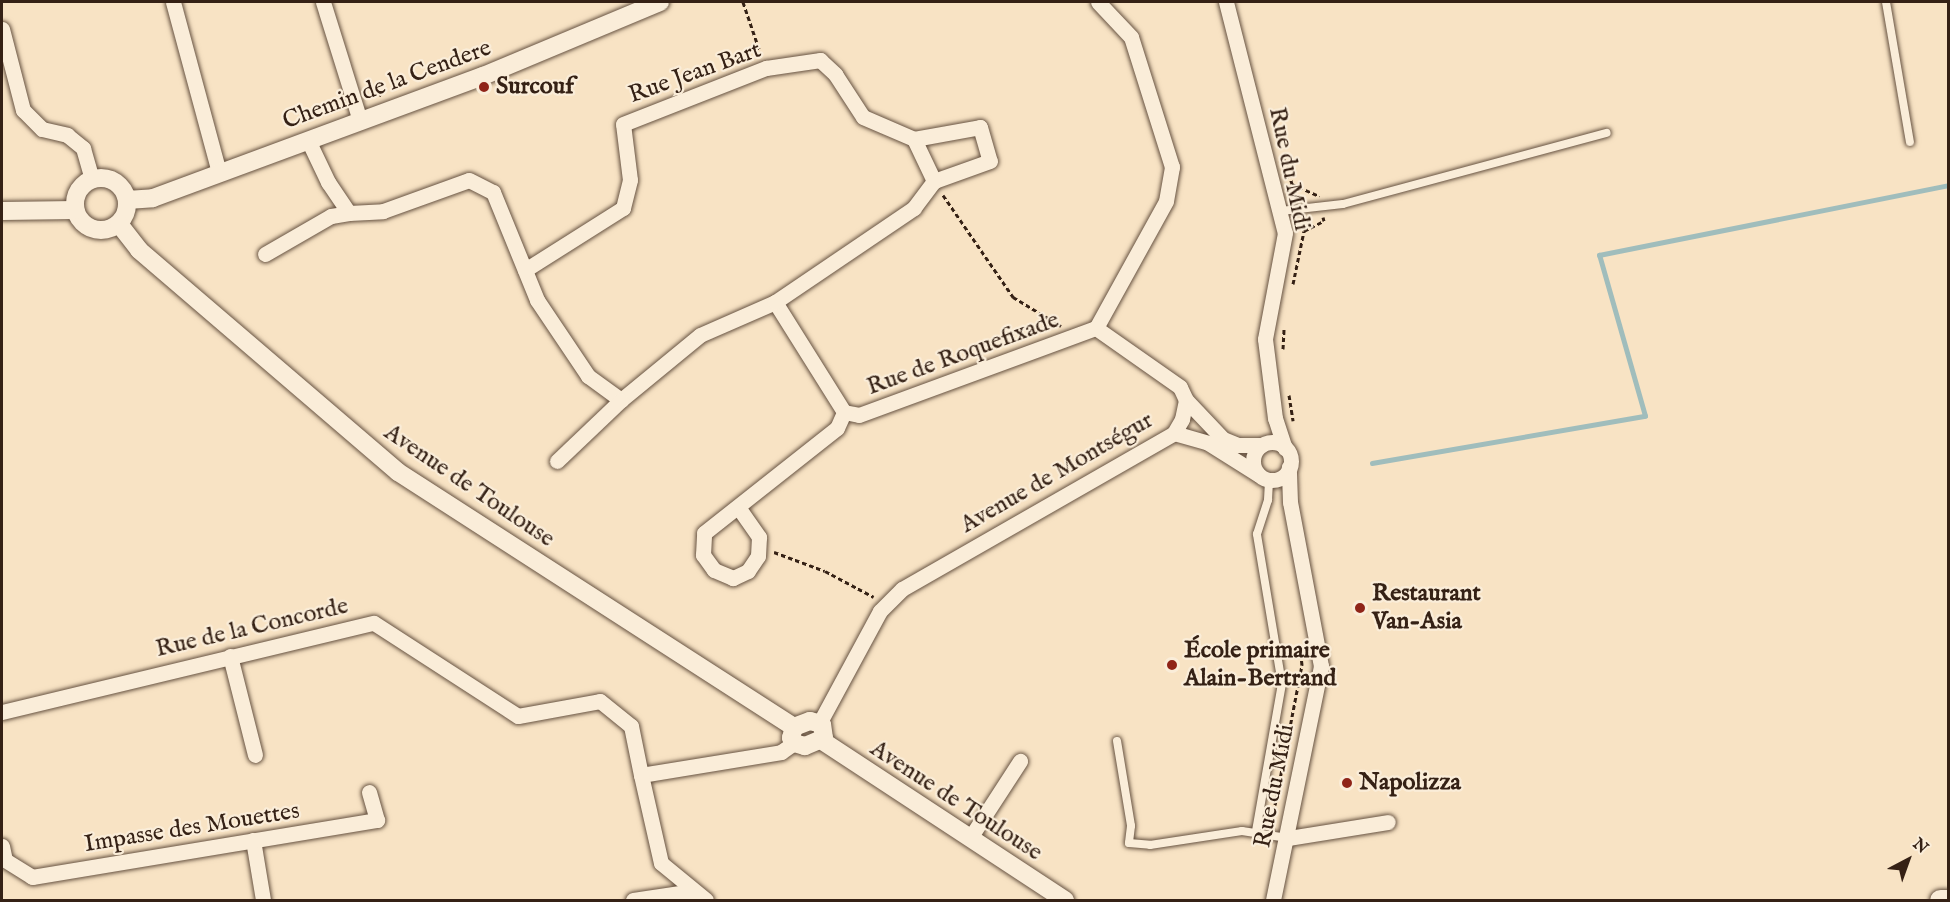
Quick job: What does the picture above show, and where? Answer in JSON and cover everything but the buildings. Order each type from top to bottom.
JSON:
[{"type":"main road","points":[[1940,900],[1948,900]]},
{"type":"street","points":[[173,2],[219,173]]},
{"type":"street","points":[[323,2],[360,121]]},
{"type":"street","name":"Chemin de la Cendere","points":[[127,200],[153,198],[483,76],[660,2]]},
{"type":"street","points":[[1098,2],[1131,36],[1172,167],[1166,201],[1096,328],[1165,374],[1180,387],[1186,400],[1223,439],[1238,445],[1278,443],[1286,448]]},
{"type":"street","name":"Rue du Midi","points":[[1226,2],[1285,233],[1265,339],[1275,418],[1286,448],[1290,502],[1321,666],[1288,838],[1273,900]]},
{"type":"street","points":[[2,29],[22,110],[42,129],[67,135],[83,148],[92,179]]},
{"type":"street","name":"Rue Jean Bart","points":[[525,270],[623,208],[630,180],[623,124],[766,68],[820,60],[835,74],[863,117],[914,139]]},
{"type":"street","points":[[557,461],[621,400],[700,335],[775,302],[914,208],[934,181],[990,160],[980,127],[914,139],[934,181]]},
{"type":"street","points":[[308,140],[328,182],[349,213]]},
{"type":"street","points":[[92,179],[114,182],[127,200],[119,224],[111,229],[93,230],[85,226],[75,210],[76,195],[92,179]]},
{"type":"street","points":[[265,254],[331,216],[383,211],[469,180],[493,192],[537,300],[588,376],[621,400]]},
{"type":"street","points":[[2,211],[75,210]]},
{"type":"street","name":"Avenue de Toulouse","points":[[119,224],[140,250],[398,472],[794,735]]},
{"type":"street","points":[[738,507],[759,537],[758,556],[748,571],[733,578],[714,570],[703,555],[704,533],[837,428],[844,412],[775,302]]},
{"type":"street","name":"Rue de Roquefixade","points":[[844,412],[859,415],[1096,328]]},
{"type":"street","name":"Avenue de Montségur","points":[[820,731],[886,603],[902,589],[1174,433],[1186,400]]},
{"type":"street","points":[[1275,418],[1253,462],[1290,502]]},
{"type":"street","points":[[1174,433],[1208,443],[1267,478],[1281,477],[1289,467]]},
{"type":"street","name":"Rue de la Concorde","points":[[2,712],[374,623],[518,716],[600,702],[631,726],[661,862],[699,896]]},
{"type":"street","points":[[230,656],[255,755]]},
{"type":"street","points":[[641,775],[781,752],[794,735],[810,721],[820,731]]},
{"type":"street","name":"Avenue de Toulouse","points":[[820,731],[969,838],[1065,900]]},
{"type":"street","points":[[969,838],[1020,761]]},
{"type":"street","name":"Impasse des Mouettes","points":[[2,846],[5,860],[32,877],[377,820],[369,792]]},
{"type":"street","points":[[1288,838],[1388,822]]},
{"type":"street","points":[[253,840],[262,900]]},
{"type":"street","points":[[633,900],[699,896]]},
{"type":"lane","points":[[1886,2],[1910,142]]},
{"type":"lane","points":[[1281,211],[1343,204],[1607,133]]},
{"type":"lane","points":[[1256,831],[1282,684],[1257,542],[1268,500],[1267,478]]},
{"type":"lane","points":[[1117,741],[1131,826],[1129,843],[1150,845],[1256,831],[1288,838]]},
{"type":"path","points":[[743,2],[766,68]]},
{"type":"path","points":[[934,181],[1013,297],[1077,336]]},
{"type":"path","points":[[758,547],[825,571],[886,603]]},
{"type":"path","points":[[1269,834],[1300,676],[1300,648]]},
{"type":"waterway","points":[[1372,463],[1645,416],[1599,255],[1948,185]]},
{"type":"place","name":"Surcouf","points":[[484,87]]},
{"type":"place","name":"Restaurant Van-Asia","points":[[1360,608]]},
{"type":"place","name":"École primaire Alain-Bertrand","points":[[1172,665]]},
{"type":"place","name":"Napolizza","points":[[1347,783]]}]
